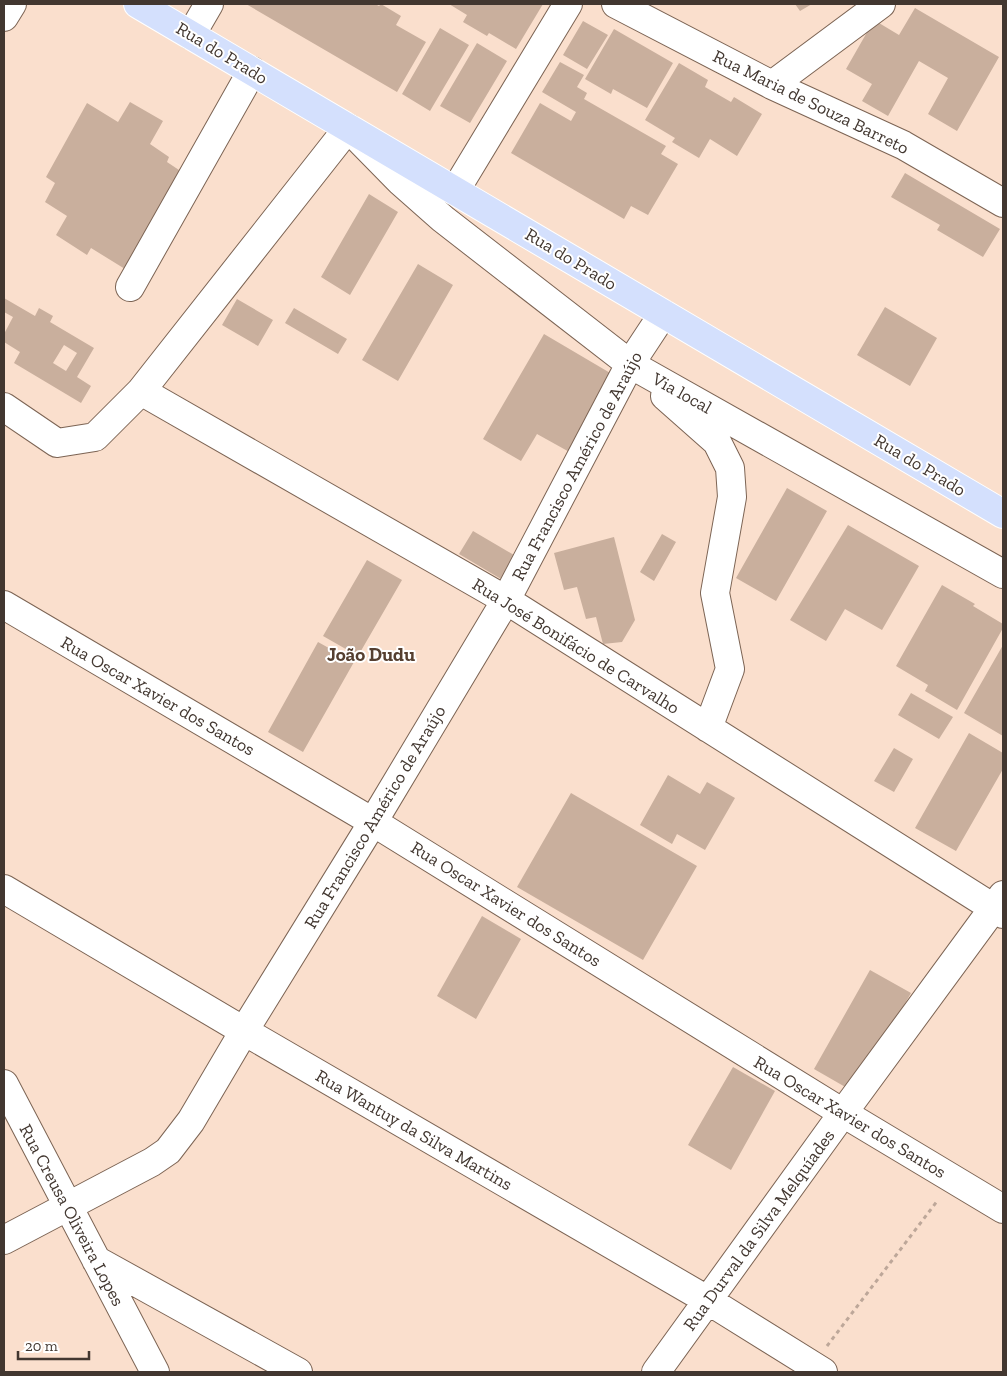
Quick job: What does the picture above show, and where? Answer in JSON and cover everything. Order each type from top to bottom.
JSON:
[{"type":"main road","name":"Rua do Prado","points":[[138,4],[1003,514]]},
{"type":"street","points":[[4,17],[12,4]]},
{"type":"street","points":[[191,35],[209,4]]},
{"type":"street","points":[[455,191],[568,4]]},
{"type":"street","name":"Rua Maria de Souza Barreto","points":[[616,4],[772,85],[903,146],[1003,203]]},
{"type":"street","points":[[772,85],[881,4]]},
{"type":"street","points":[[130,287],[252,71]]},
{"type":"street","points":[[4,407],[57,443],[95,437],[141,391],[348,128]]},
{"type":"street","name":"Via local","points":[[348,128],[400,181],[443,219],[630,364],[1003,574]]},
{"type":"street","name":"Rua Francisco Américo de Araújo","points":[[4,1240],[152,1162],[168,1151],[192,1121],[244,1031],[373,822],[506,600],[630,364],[663,314]]},
{"type":"street","points":[[630,364],[717,442],[730,468],[732,497],[714,593],[730,669],[708,728]]},
{"type":"street","name":"Rua José Bonifácio de Carvalho","points":[[141,391],[506,600],[708,728],[1000,906]]},
{"type":"street","name":"Rua Oscar Xavier dos Santos","points":[[4,605],[373,822],[843,1113],[1003,1209]]},
{"type":"street","name":"Rua Wantuy da Silva Martins","points":[[4,889],[244,1031],[709,1301],[817,1369]]},
{"type":"street","name":"Rua Durval da Silva Melquíades","points":[[656,1372],[843,1113],[1000,906]]},
{"type":"street","name":"Rua Creusa Oliveira Lopes","points":[[4,1084],[154,1372]]},
{"type":"street","points":[[96,1260],[298,1372]]},
{"type":"path","points":[[817,1369],[954,1180]]},
{"type":"building","points":[[246,4],[375,4],[379,6],[381,4],[401,16],[396,25],[426,42],[397,92]]},
{"type":"building","points":[[449,4],[543,4],[516,49],[489,33],[487,36],[463,22],[467,15]]},
{"type":"building","points":[[795,4],[812,4],[800,11]]},
{"type":"building","points":[[915,8],[999,57],[957,131],[928,114],[948,78],[919,61],[888,116],[862,101],[872,84],[846,69],[874,20],[899,35]]},
{"type":"building","points":[[583,21],[608,35],[587,69],[563,55]]},
{"type":"building","points":[[440,28],[469,45],[430,111],[402,94]]},
{"type":"building","points":[[614,29],[673,63],[647,108],[613,89],[611,94],[585,79]]},
{"type":"building","points":[[477,43],[507,61],[470,123],[440,106]]},
{"type":"building","points":[[560,62],[584,75],[577,87],[587,93],[584,99],[666,146],[661,154],[678,164],[648,215],[631,206],[624,219],[511,153],[540,103],[571,121],[576,112],[542,92]]},
{"type":"building","points":[[679,63],[708,80],[705,87],[731,102],[734,97],[762,114],[737,156],[710,139],[699,158],[672,142],[675,138],[645,120]]},
{"type":"building","points":[[130,102],[163,121],[150,144],[169,157],[167,162],[182,172],[125,269],[91,248],[87,255],[56,235],[67,216],[45,202],[55,183],[46,177],[87,103],[118,122]]},
{"type":"building","points":[[905,173],[1000,229],[983,257],[937,230],[940,225],[891,197]]},
{"type":"building","points":[[369,194],[398,212],[350,295],[321,277]]},
{"type":"building","points":[[418,264],[453,285],[398,381],[362,360]]},
{"type":"building","points":[[4,298],[35,316],[39,308],[53,316],[50,322],[94,348],[77,377],[91,386],[81,403],[14,363],[20,352],[4,342],[4,334],[13,317],[4,312]],"holes":[[[64,345],[77,353],[66,371],[53,363]]]},
{"type":"building","points":[[237,299],[273,320],[258,346],[222,325]]},
{"type":"building","points":[[885,307],[937,338],[910,386],[857,355]]},
{"type":"building","points":[[294,308],[347,339],[338,354],[285,323]]},
{"type":"building","points":[[544,334],[617,377],[573,454],[537,434],[521,461],[483,439]]},
{"type":"building","points":[[787,488],[827,511],[776,601],[736,578]]},
{"type":"building","points":[[848,525],[919,566],[882,630],[845,609],[826,641],[790,620]]},
{"type":"building","points":[[473,531],[514,555],[501,579],[459,554]]},
{"type":"building","points":[[662,534],[676,542],[654,581],[640,572]]},
{"type":"building","points":[[614,537],[635,620],[622,642],[603,644],[596,617],[586,619],[577,587],[564,590],[554,553]]},
{"type":"building","points":[[367,560],[402,580],[358,656],[323,636]]},
{"type":"building","points":[[942,585],[975,604],[973,606],[1003,624],[1003,628],[957,710],[925,691],[928,685],[896,666]]},
{"type":"building","points":[[318,642],[354,662],[303,752],[268,732]]},
{"type":"building","points":[[1003,645],[1003,736],[964,713]]},
{"type":"building","points":[[911,693],[953,717],[939,739],[898,715]]},
{"type":"building","points":[[969,733],[1003,753],[1003,769],[956,851],[915,828]]},
{"type":"building","points":[[894,748],[913,759],[894,792],[874,781]]},
{"type":"building","points":[[668,775],[700,794],[707,782],[735,798],[705,850],[677,834],[672,844],[640,825]]},
{"type":"building","points":[[571,793],[697,866],[643,960],[517,887]]},
{"type":"building","points":[[482,916],[521,939],[476,1019],[437,996]]},
{"type":"building","points":[[870,970],[911,993],[854,1092],[814,1069]]},
{"type":"building","points":[[733,1067],[775,1091],[731,1170],[688,1145]]},
{"type":"district","name":"João Dudu","points":[[371,654]]}]
